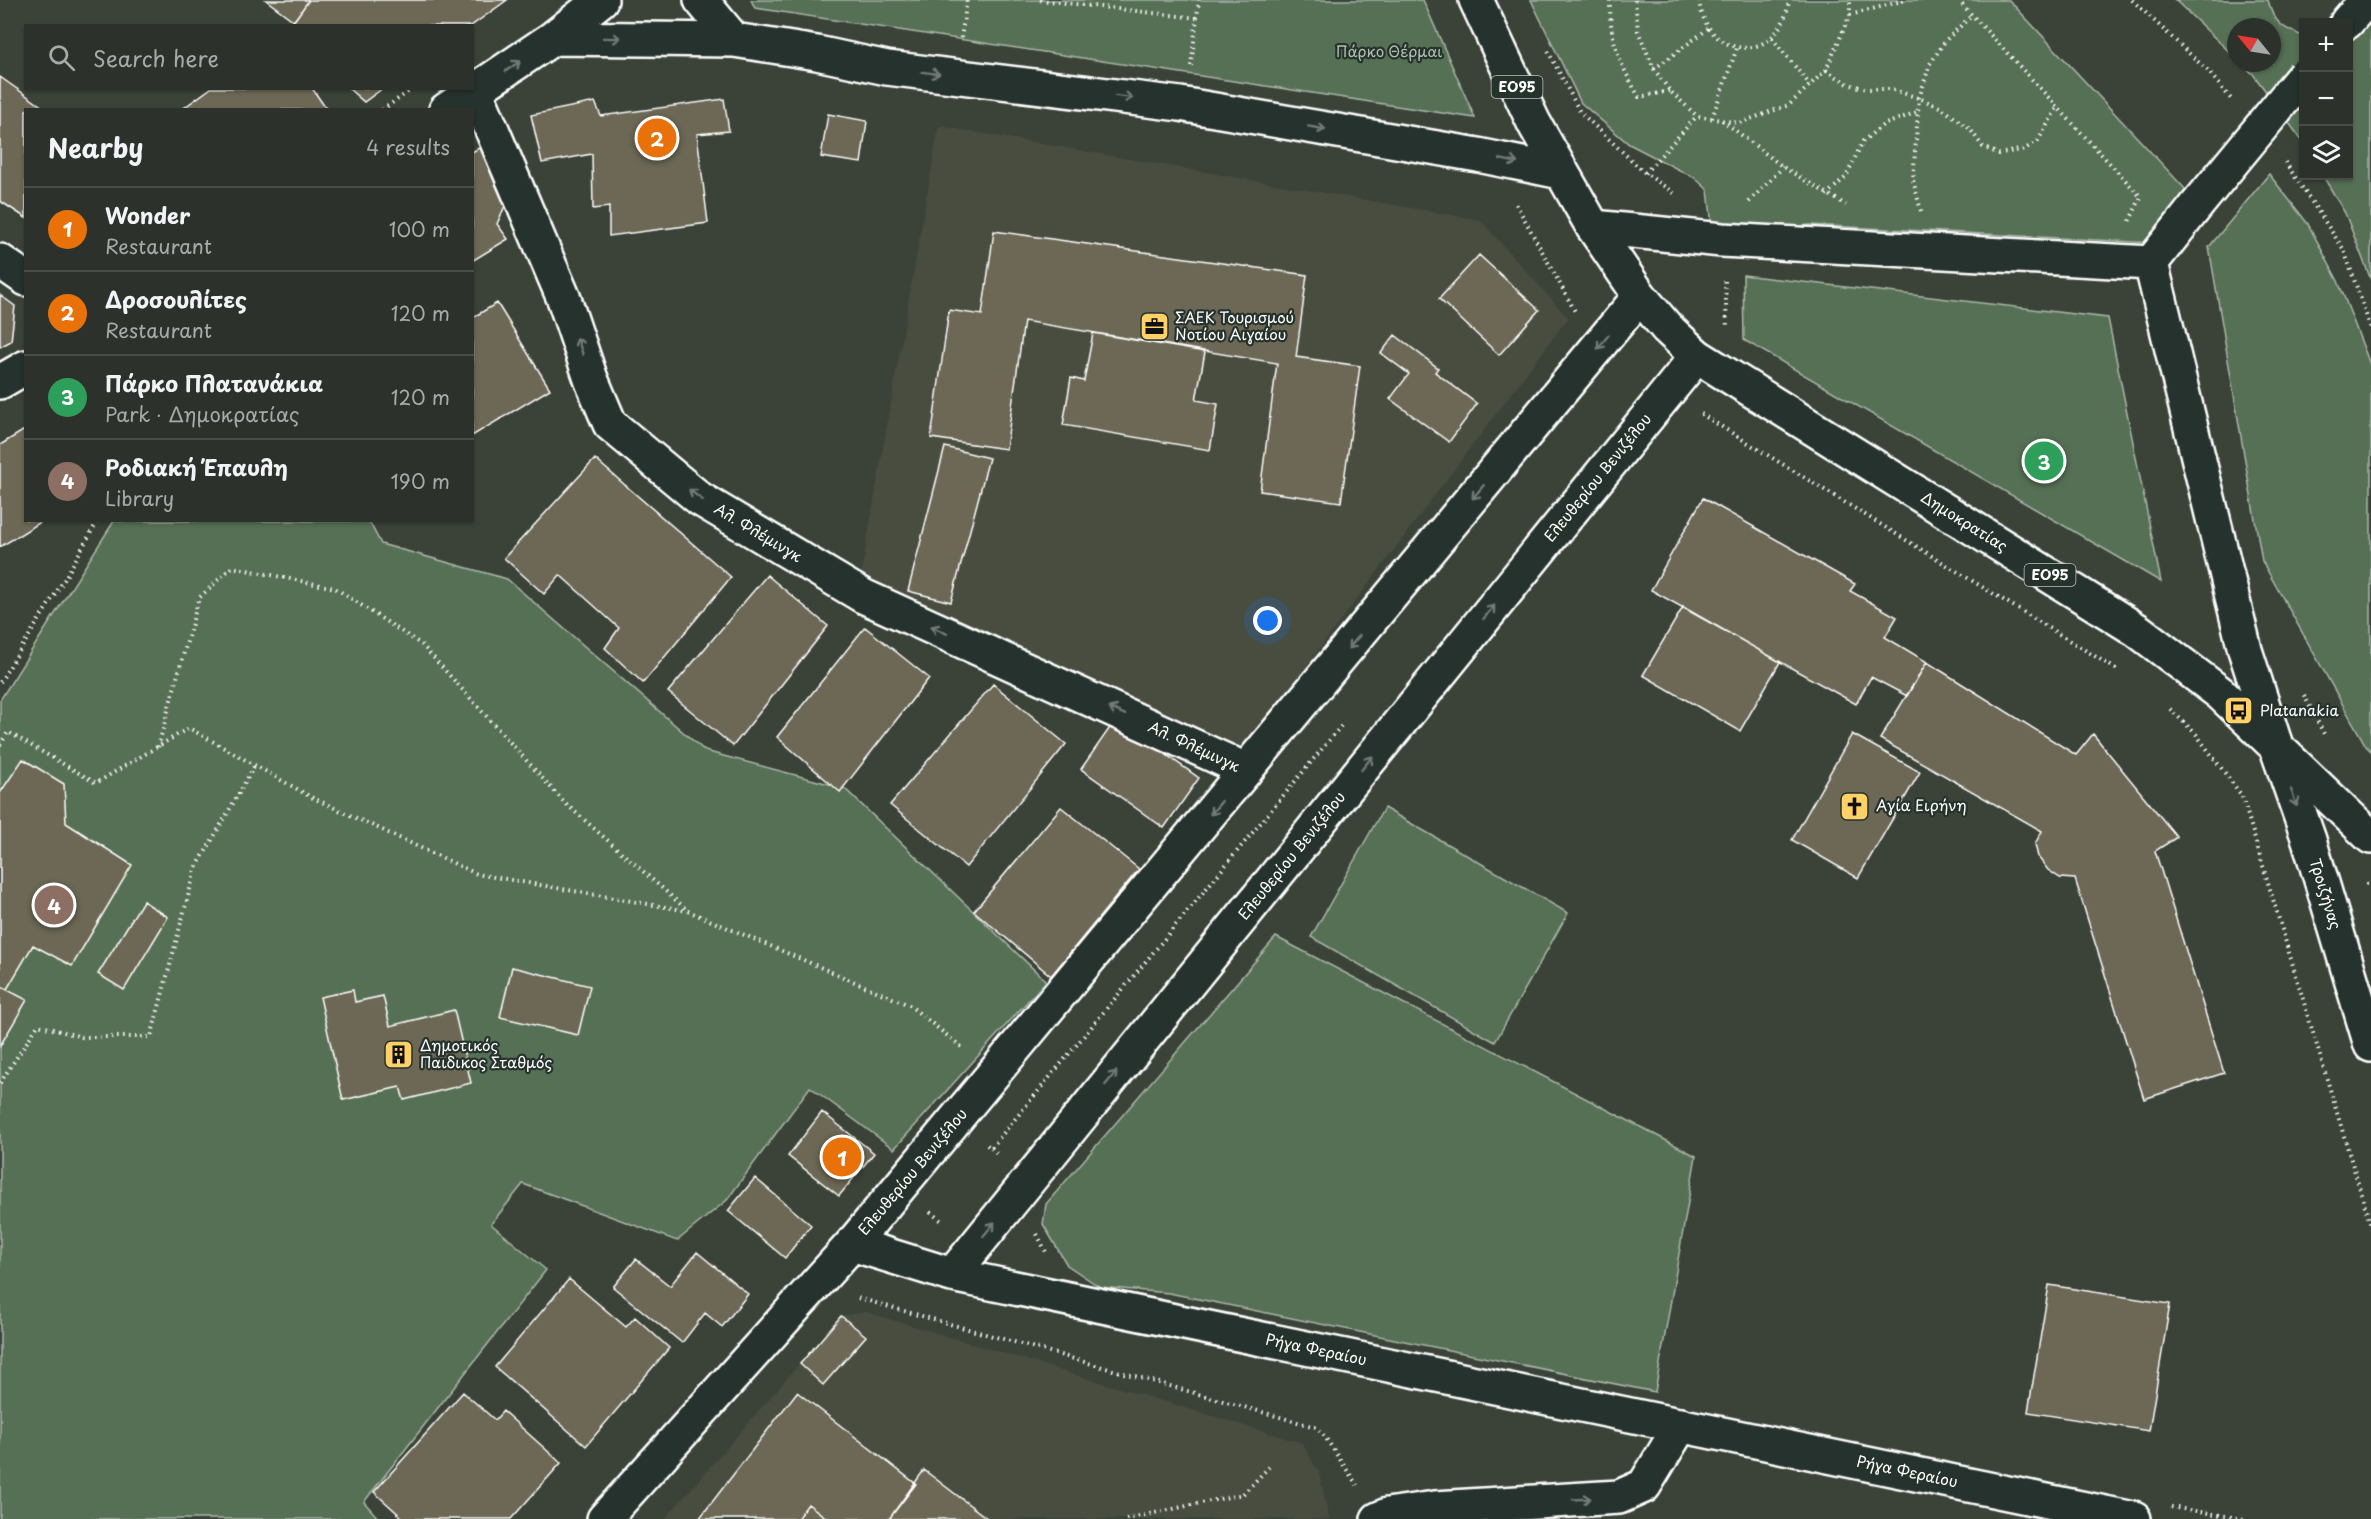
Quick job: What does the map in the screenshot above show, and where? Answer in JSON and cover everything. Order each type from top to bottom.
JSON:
[{"type":"street","points":[[450,108],[553,38],[601,0]]},
{"type":"street","points":[[701,0],[734,40]]},
{"type":"street","name":"ΕΟ95","points":[[1476,0],[1534,123],[1593,227]]},
{"type":"street","points":[[553,38],[734,40],[817,53],[873,65],[1180,104],[1478,155],[1561,172]]},
{"type":"street","points":[[1593,227],[1722,240],[2151,263],[2299,81]]},
{"type":"street","name":"Αλ. Φλέμινγκ","points":[[476,92],[564,299],[591,379],[610,424],[700,499],[863,596],[1246,770]]},
{"type":"street","name":"Δημοκρατίας","points":[[1593,227],[1640,296],[1666,328],[1697,356],[2137,630],[2220,693],[2371,837]]},
{"type":"street","points":[[0,261],[24,278]]},
{"type":"street","name":"Τροιζήνας","points":[[2151,263],[2245,650],[2308,840],[2371,1045]]},
{"type":"street","name":"Ελευθερίου Βενιζέλου","points":[[604,1519],[852,1244],[1640,296]]},
{"type":"street","name":"Ελευθερίου Βενιζέλου","points":[[852,1244],[952,1275],[1697,356]]},
{"type":"street","points":[[0,382],[24,368]]},
{"type":"street","name":"Ρήγα Φεραίου","points":[[952,1275],[2134,1519]]},
{"type":"street","points":[[1378,1519],[1388,1515],[1435,1508],[1619,1497],[1644,1486],[1681,1425]]},
{"type":"path","points":[[960,45],[967,0]]},
{"type":"path","points":[[1040,0],[1197,18]]},
{"type":"path","points":[[1191,69],[1199,0]]},
{"type":"path","points":[[1610,0],[1610,26],[1623,69],[1639,97],[1670,91]]},
{"type":"path","points":[[1635,0],[1638,31],[1654,69],[1670,91],[1697,116],[1739,123],[1789,105],[1826,70],[1850,15],[1850,0]]},
{"type":"path","points":[[1699,0],[1701,16],[1714,34],[1737,48],[1760,47],[1773,38],[1787,15],[1790,0]]},
{"type":"path","points":[[1850,15],[1906,0]]},
{"type":"path","points":[[1958,0],[2141,197],[2127,226]]},
{"type":"path","points":[[1923,220],[1913,180],[1919,98],[1930,64],[1946,40],[1972,15]]},
{"type":"path","points":[[1654,69],[1709,27]]},
{"type":"path","points":[[1773,38],[1810,85]]},
{"type":"path","points":[[1542,41],[1580,112],[1645,173],[1683,199]]},
{"type":"path","points":[[1712,118],[1737,48]]},
{"type":"path","points":[[1826,70],[1848,84],[1867,89],[1890,89],[1942,108],[1970,129],[1983,147],[1999,154],[2025,149],[2038,141],[2058,106]]},
{"type":"path","points":[[385,108],[410,90]]},
{"type":"path","points":[[1826,195],[1846,177],[1863,141],[1883,125],[1917,112]]},
{"type":"path","points":[[1645,173],[1697,116]]},
{"type":"path","points":[[1722,120],[1783,167],[1852,209]]},
{"type":"path","points":[[1722,240],[1721,226],[1762,190],[1783,167]]},
{"type":"path","points":[[1515,203],[1577,315]]},
{"type":"path","points":[[1695,410],[2122,672]]},
{"type":"path","points":[[0,682],[97,522]]},
{"type":"path","points":[[158,747],[199,598],[232,567],[335,588],[422,645],[564,802],[688,911]]},
{"type":"path","points":[[2164,704],[2196,734],[2242,796],[2371,1226]]},
{"type":"path","points":[[0,745],[8,732],[96,783],[189,728],[311,797],[477,874],[688,911],[909,1005],[970,1054]]},
{"type":"path","points":[[0,1083],[38,1025],[82,1037],[150,1037],[195,870],[255,765]]},
{"type":"path","points":[[858,1298],[1315,1427],[1323,1434],[1359,1489]]},
{"type":"path","points":[[1126,1519],[1243,1494],[1269,1467]]},
{"type":"shaded area","points":[[939,126],[1480,220],[1568,318],[1244,749],[861,576]]},
{"type":"shaded area","points":[[866,1312],[1302,1443],[1319,1473],[1329,1519],[665,1519],[841,1316]]},
{"type":"green space","name":"Πάρκο Θέρμαι","points":[[751,0],[1423,0],[1475,118],[755,8]]},
{"type":"green space","points":[[1531,0],[2009,0],[2187,191],[2154,243],[1810,225],[1713,235],[1708,190],[1695,178],[1629,144],[1581,103]]},
{"type":"green space","points":[[2175,0],[2268,0],[2275,18],[2227,18],[2227,49]]},
{"type":"green space","points":[[2371,6],[2371,280],[2345,213],[2325,180],[2353,180],[2353,19]]},
{"type":"green space","points":[[2281,24],[2299,34],[2299,137],[2251,72],[2281,72]]},
{"type":"green space","points":[[2269,174],[2308,224],[2338,281],[2371,367],[2371,751],[2366,746],[2262,561],[2209,247]]},
{"type":"green space","points":[[1743,275],[2108,318],[2161,582],[1744,340]]},
{"type":"green space","points":[[113,522],[370,522],[381,544],[507,579],[705,751],[844,788],[1046,981],[894,1149],[810,1087],[727,1200],[677,1241],[523,1184],[491,1224],[546,1270],[364,1502],[379,1519],[0,1519],[0,700]]},
{"type":"green space","points":[[1384,808],[1568,913],[1495,1042],[1311,937]]},
{"type":"green space","points":[[1276,937],[1696,1156],[1655,1392],[1169,1293],[1100,1287],[1067,1265],[1043,1224],[1046,1204]]},
{"type":"building","points":[[266,0],[309,0],[294,21]]},
{"type":"building","points":[[309,0],[507,0],[474,24],[291,24]]},
{"type":"building","points":[[0,77],[44,108],[24,108],[24,217],[0,201]]},
{"type":"building","points":[[208,90],[313,90],[326,108],[184,108]]},
{"type":"building","points":[[350,90],[380,90],[364,102]]},
{"type":"building","points":[[724,99],[729,131],[697,134],[708,223],[609,236],[609,207],[593,209],[592,154],[542,163],[531,115],[595,102],[601,116]]},
{"type":"building","points":[[828,114],[867,121],[861,163],[821,157]]},
{"type":"building","points":[[493,140],[516,181],[497,224],[508,239],[474,260],[474,151]]},
{"type":"building","points":[[994,231],[1307,275],[1296,357],[1360,366],[1341,502],[1260,491],[1277,363],[1024,321],[1006,449],[931,438],[949,310],[982,315]]},
{"type":"building","points":[[1479,255],[1539,310],[1499,355],[1439,299]]},
{"type":"building","points":[[0,295],[15,306],[11,341],[0,347]]},
{"type":"building","points":[[497,303],[550,389],[474,435],[474,317]]},
{"type":"building","points":[[1093,333],[1205,352],[1196,400],[1218,404],[1210,450],[1063,425],[1071,378],[1084,381]]},
{"type":"building","points":[[1395,335],[1438,368],[1435,372],[1477,404],[1449,442],[1390,399],[1409,374],[1381,353]]},
{"type":"building","points":[[24,430],[24,522],[41,522],[0,547],[0,445]]},
{"type":"building","points":[[945,447],[989,458],[951,602],[908,591]]},
{"type":"building","points":[[595,459],[731,577],[643,683],[605,648],[619,628],[560,575],[544,594],[504,558]]},
{"type":"building","points":[[1703,498],[1855,584],[1850,591],[1897,617],[1885,637],[1927,662],[1907,696],[1871,677],[1856,704],[1651,590]]},
{"type":"building","points":[[767,575],[828,626],[733,746],[668,692]]},
{"type":"building","points":[[1683,607],[1780,662],[1740,731],[1643,675]]},
{"type":"building","points":[[865,627],[929,678],[840,792],[777,737]]},
{"type":"building","points":[[1927,662],[2076,755],[2093,734],[2177,837],[2155,851],[2224,1073],[2144,1099],[2075,879],[2060,878],[2048,870],[2038,857],[2035,844],[2042,831],[1880,739]]},
{"type":"building","points":[[993,684],[1066,744],[966,867],[890,805]]},
{"type":"building","points":[[1116,719],[1199,778],[1164,828],[1081,769]]},
{"type":"building","name":"Αγία Ειρήνη","points":[[1852,734],[1920,772],[1858,878],[1792,840]]},
{"type":"building","points":[[23,759],[64,784],[66,823],[132,865],[72,966],[33,945],[7,989],[0,986],[0,793]]},
{"type":"building","points":[[1061,807],[1139,869],[1051,976],[974,911]]},
{"type":"building","points":[[143,901],[168,917],[124,990],[98,974]]},
{"type":"building","points":[[512,967],[590,986],[578,1035],[500,1017]]},
{"type":"building","points":[[0,986],[27,1000],[0,1046]]},
{"type":"building","name":"Δημοτικός Παιδικος Σταθμός","points":[[353,990],[355,1002],[383,996],[390,1026],[454,1010],[471,1083],[404,1100],[400,1087],[343,1100],[320,997]]},
{"type":"building","points":[[822,1112],[874,1153],[839,1196],[788,1156]]},
{"type":"building","points":[[755,1178],[811,1225],[785,1258],[728,1211]]},
{"type":"building","points":[[697,1252],[748,1294],[722,1327],[705,1313],[682,1343],[613,1287],[636,1259],[670,1286]]},
{"type":"building","points":[[569,1279],[626,1327],[635,1317],[669,1348],[586,1446],[495,1367]]},
{"type":"building","points":[[2049,1285],[2170,1304],[2149,1431],[2028,1412]]},
{"type":"building","points":[[841,1316],[866,1336],[823,1385],[800,1364]]},
{"type":"building","points":[[463,1392],[495,1420],[503,1411],[561,1463],[511,1519],[404,1519],[374,1492]]},
{"type":"building","points":[[797,1392],[916,1484],[889,1519],[828,1519],[808,1504],[797,1519],[699,1519]]},
{"type":"building","points":[[924,1470],[988,1519],[889,1519]]},
{"type":"building","points":[[808,1504],[828,1519],[797,1519]]},
{"type":"place","name":"Δροσουλίτες","points":[[657,138]]},
{"type":"place","name":"ΣΑΕΚ Τουρισμού Νοτίου Αιγαίου","points":[[1154,327]]},
{"type":"place","name":"Πάρκο Πλατανάκια","points":[[2044,461]]},
{"type":"place","name":"Platanakia","points":[[2239,711]]},
{"type":"place","name":"Αγία Ειρήνη","points":[[1855,806]]},
{"type":"place","name":"Ροδιακή Έπαυλη","points":[[54,905]]},
{"type":"place","name":"Δημοτικός Παιδικος Σταθμός","points":[[399,1055]]},
{"type":"place","name":"Wonder","points":[[842,1157]]}]
